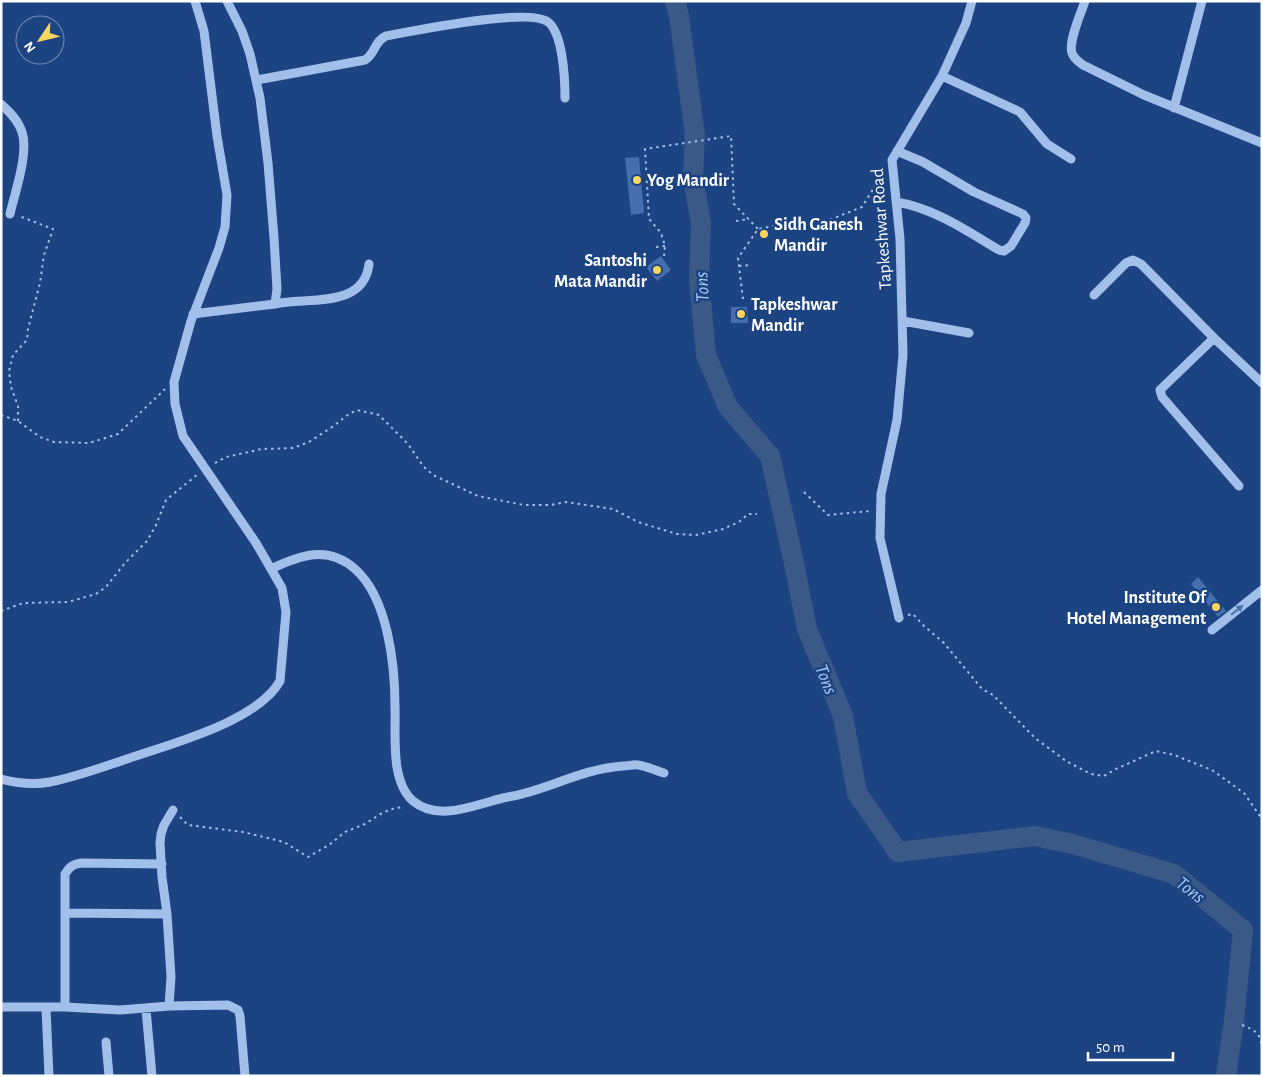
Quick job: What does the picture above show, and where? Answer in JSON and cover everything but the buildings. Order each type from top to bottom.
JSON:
[{"type":"street","points":[[1,779],[25,782],[51,782],[172,745],[209,731],[264,702],[276,689],[280,681],[286,612],[282,588],[237,514],[204,469],[183,436],[178,422],[174,382],[193,314],[225,227],[227,195],[217,136],[204,31],[195,1]]},
{"type":"street","points":[[227,1],[242,31],[257,80],[270,194],[277,289],[276,304]]},
{"type":"street","name":"Tapkeshwar Road","points":[[899,618],[880,538],[881,494],[897,420],[903,355],[900,239],[892,160],[942,76],[966,23],[972,1]]},
{"type":"street","points":[[1085,1],[1071,45],[1072,53],[1076,60],[1174,108],[1262,142]]},
{"type":"street","points":[[1174,108],[1202,1]]},
{"type":"street","points":[[257,80],[365,60],[371,56],[378,42],[386,36],[507,17],[539,18],[548,22],[556,32],[564,71],[565,98]]},
{"type":"street","points":[[942,76],[1020,112],[1047,144],[1071,159]]},
{"type":"street","points":[[1,104],[16,120],[23,133],[24,146],[10,214]]},
{"type":"street","points":[[896,202],[914,205],[932,213],[1004,251],[1011,246],[1026,223],[1026,218],[1023,214],[974,192],[923,162],[897,151]]},
{"type":"street","points":[[1094,295],[1126,262],[1133,260],[1141,264],[1214,338],[1262,383]]},
{"type":"street","points":[[193,314],[339,297],[354,291],[365,280],[369,264]]},
{"type":"street","points":[[903,321],[968,333]]},
{"type":"street","points":[[1214,338],[1160,390],[1162,397],[1239,486]]},
{"type":"street","points":[[271,569],[308,556],[326,554],[348,563],[366,580],[374,592],[384,620],[393,669],[397,775],[404,791],[412,800],[428,809],[460,810],[513,795],[527,793],[602,769],[638,765],[664,773]]},
{"type":"street","points":[[1212,630],[1262,590]]},
{"type":"street","points":[[169,1006],[171,977],[167,914],[162,877],[161,834],[173,810]]},
{"type":"street","points":[[65,1007],[65,874],[74,864],[162,864]]},
{"type":"street","points":[[65,913],[167,914]]},
{"type":"street","points":[[1,1007],[65,1007],[120,1010],[169,1006],[232,1006],[238,1010],[240,1016],[245,1076]]},
{"type":"street","points":[[46,1008],[50,1076]]},
{"type":"street","points":[[146,1009],[152,1076]]},
{"type":"street","points":[[106,1042],[109,1076]]},
{"type":"path","points":[[664,256],[665,246],[662,233],[650,219],[645,149],[731,136],[734,204],[758,229]]},
{"type":"path","points":[[743,299],[738,258],[758,229],[784,224],[824,222],[862,207],[892,160]]},
{"type":"path","points":[[10,214],[53,229],[44,255],[40,283],[27,340],[13,355],[9,371],[11,387],[18,406],[18,421]]},
{"type":"path","points":[[736,221],[749,219]]},
{"type":"path","points":[[656,247],[665,246]]},
{"type":"path","points":[[739,266],[752,265]]},
{"type":"path","points":[[1,415],[18,421],[40,437],[54,442],[89,443],[118,434],[174,382]]},
{"type":"path","points":[[1,611],[23,603],[68,602],[96,594],[106,587],[146,541],[156,525],[166,500],[204,469],[226,457],[262,449],[293,448],[309,442],[348,414],[357,410],[379,415],[408,444],[423,466],[433,475],[478,496],[524,505],[552,505],[566,502],[613,509],[638,522],[677,534],[696,535],[723,529],[739,522],[748,514],[757,514]]},
{"type":"path","points":[[804,492],[828,515],[880,511]]},
{"type":"path","points":[[899,618],[913,614],[944,643],[982,689],[993,695],[1036,738],[1066,762],[1091,774],[1104,776],[1156,751],[1174,755],[1212,770],[1244,793],[1262,819]]},
{"type":"path","points":[[173,810],[188,825],[243,832],[284,842],[308,857],[329,845],[345,832],[365,824],[382,813],[395,808],[402,808],[412,800]]},
{"type":"path","points":[[1242,1025],[1252,1028],[1261,1038],[1262,1069]]},
{"type":"waterway","name":"Tons","points":[[675,1],[679,16],[695,135],[693,178],[701,223],[699,279],[706,355],[728,407],[770,456],[807,629],[843,716],[857,793],[898,852],[1035,836],[1073,844],[1174,874],[1243,930],[1234,1021],[1226,1076]]},
{"type":"place","name":"Yog Mandir","points":[[637,180]]},
{"type":"place","name":"Sidh Ganesh Mandir","points":[[764,234]]},
{"type":"place","name":"Santoshi Mata Mandir","points":[[657,270]]},
{"type":"place","name":"Tapkeshwar Mandir","points":[[741,314]]},
{"type":"place","name":"Institute Of Hotel Management","points":[[1216,607]]}]
